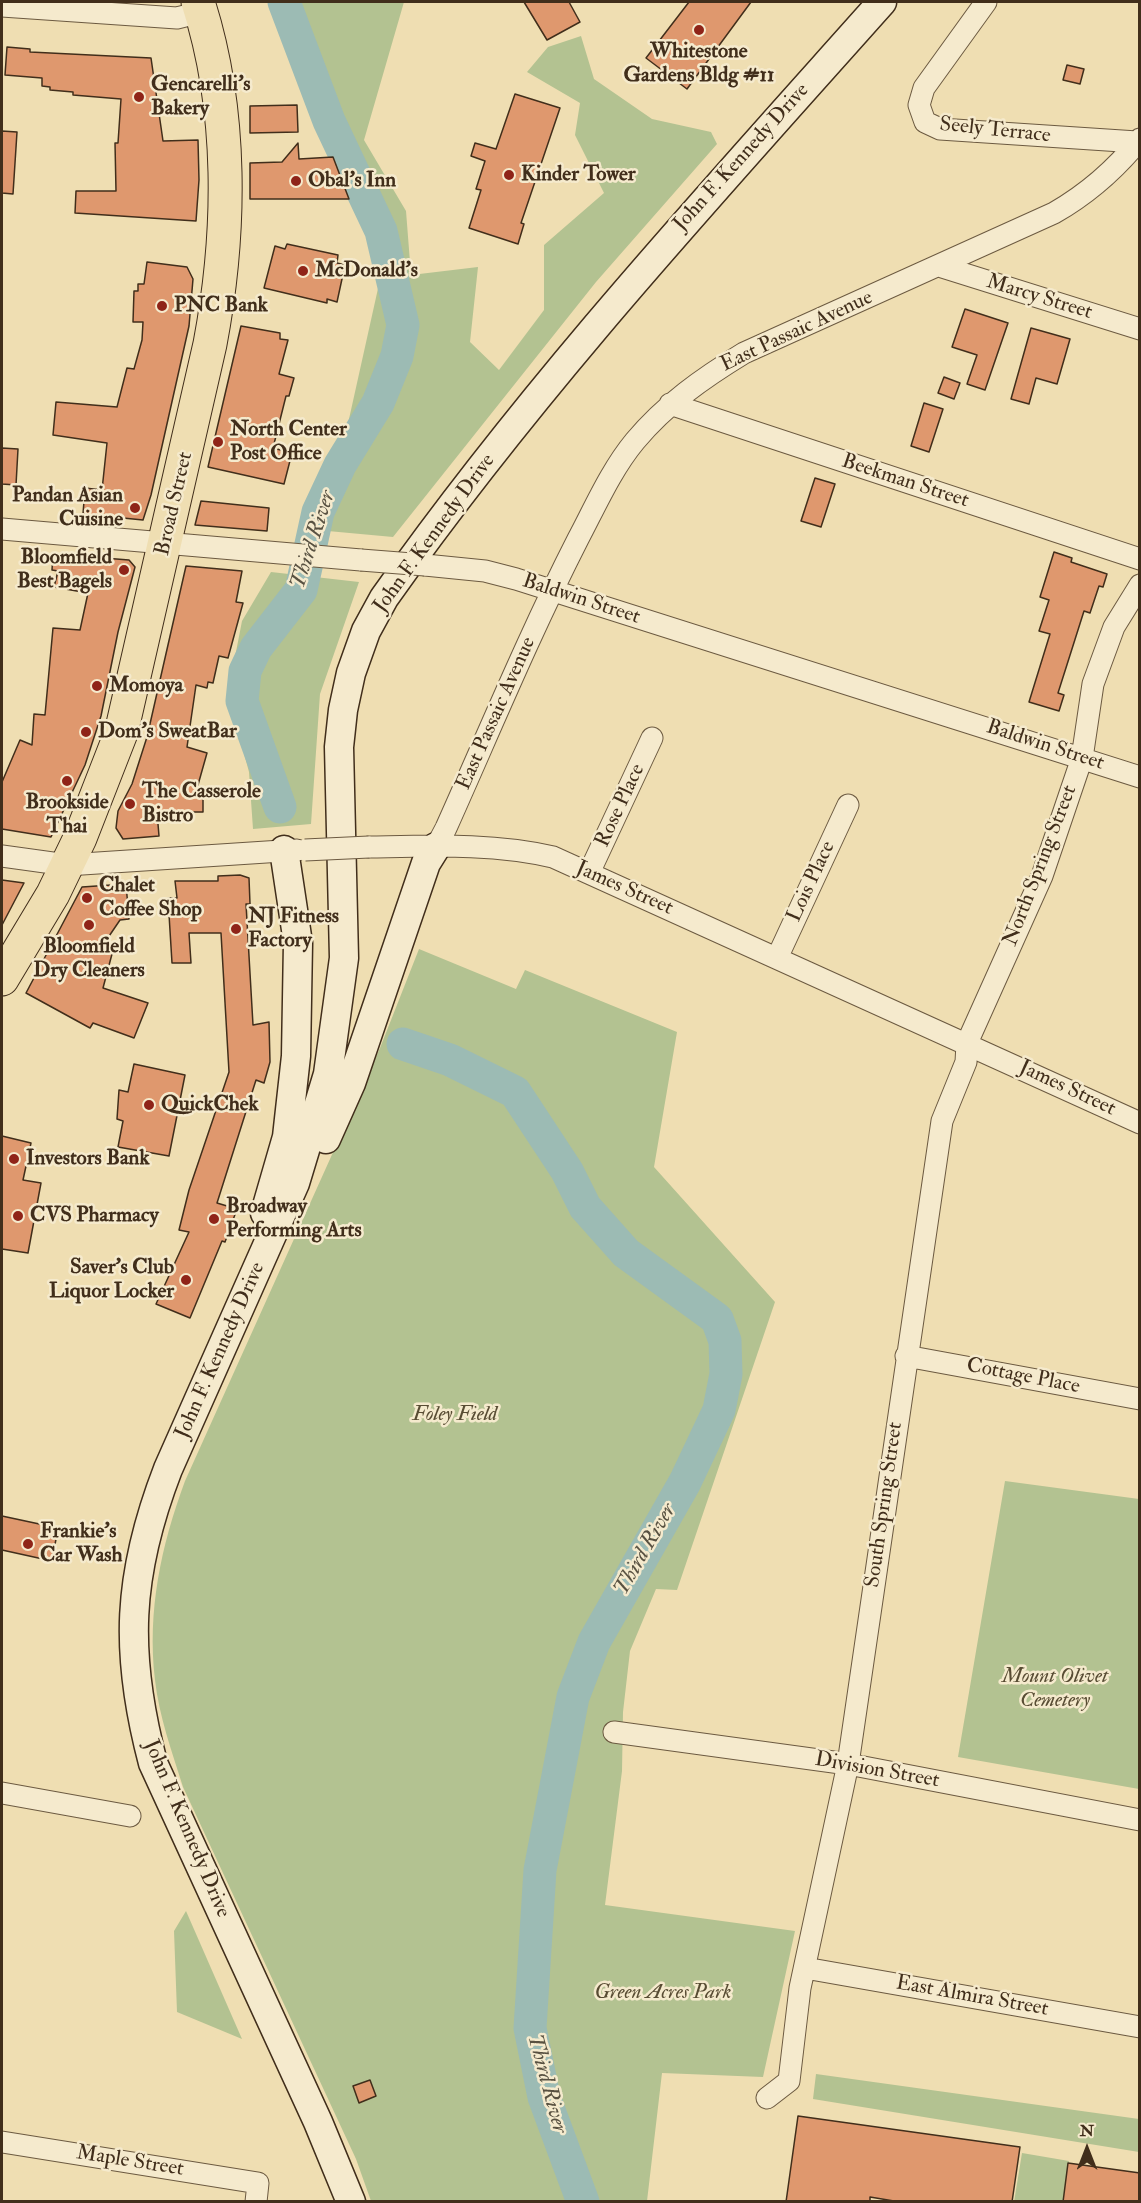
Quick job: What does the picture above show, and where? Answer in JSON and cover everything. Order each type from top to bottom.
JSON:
[{"type":"main road","name":"John F. Kennedy Drive","points":[[333,2202],[137,1768],[125,1724],[118,1680],[114,1626],[125,1546],[152,1463],[255,1244],[283,1177],[301,1122],[321,1014],[326,906],[322,746],[335,668],[351,624],[370,589],[563,339],[860,2]]},
{"type":"main road","name":"John F. Kennedy Drive","points":[[351,2202],[318,2122],[153,1763],[142,1721],[135,1678],[132,1635],[135,1595],[151,1515],[168,1469],[295,1183],[328,1074],[344,958],[339,747],[351,673],[366,631],[384,598],[598,322],[882,2]]},
{"type":"main road","name":"Broad Street","points":[[2,979],[53,894],[80,838],[121,733],[210,344],[221,276],[225,223],[219,86],[200,7]]},
{"type":"main road","points":[[238,1315],[282,1238],[351,1083],[426,863],[436,847]]},
{"type":"main road","points":[[255,1244],[287,1137],[296,1056],[298,943],[295,850]]},
{"type":"street","name":"Seely Terrace","points":[[987,2],[924,88],[919,105],[925,122],[940,129],[1138,140]]},
{"type":"street","points":[[2,6],[177,18],[200,7]]},
{"type":"street","name":"East Passaic Avenue","points":[[436,847],[447,828],[552,591],[622,460],[634,442],[670,404],[706,377],[744,353],[1054,213],[1083,196],[1108,175],[1138,140]]},
{"type":"street","name":"Marcy Street","points":[[939,266],[1140,329]]},
{"type":"street","name":"Beekman Street","points":[[670,404],[1140,558]]},
{"type":"street","name":"Baldwin Street","points":[[2,529],[485,571],[1140,777]]},
{"type":"street","name":"North Spring Street","points":[[967,1043],[1042,876],[1082,758],[1093,684],[1114,627],[1140,585]]},
{"type":"street","name":"Rose Place","points":[[589,873],[652,738]]},
{"type":"street","name":"Lois Place","points":[[777,958],[848,805]]},
{"type":"street","name":"James Street","points":[[2,856],[66,865],[295,850],[436,847],[529,852],[553,857],[1140,1123]]},
{"type":"street","name":"South Spring Street","points":[[767,2098],[789,2081],[805,1968],[848,1764],[942,1121],[966,1062],[967,1043]]},
{"type":"street","name":"Cottage Place","points":[[906,1356],[1140,1399]]},
{"type":"street","name":"Division Street","points":[[614,1732],[848,1764],[1140,1820]]},
{"type":"street","points":[[2,1793],[130,1816]]},
{"type":"street","name":"East Almira Street","points":[[805,1968],[1140,2026]]},
{"type":"street","name":"Maple Street","points":[[2,2142],[257,2192]]},
{"type":"green space","points":[[276,2],[404,2],[364,140],[406,211],[411,275],[478,267],[470,342],[499,370],[544,310],[544,245],[604,193],[575,135],[580,103],[527,72],[548,47],[581,36],[594,79],[652,119],[711,132],[717,144],[596,282],[393,537],[306,529],[347,428],[381,275],[335,147]]},
{"type":"green space","points":[[271,572],[359,582],[320,694],[311,824],[253,829],[249,772],[228,693],[242,621]]},
{"type":"green space","name":"Foley Field","points":[[419,949],[516,989],[525,970],[677,1032],[654,1167],[775,1302],[677,1590],[656,1589],[630,1651],[623,1712],[622,1771],[605,1905],[795,1931],[763,2077],[662,2073],[647,2201],[371,2201],[356,2159],[183,1787],[166,1734],[157,1693],[153,1654],[155,1604],[163,1554],[176,1505],[380,1048]]},
{"type":"green space","name":"Mount Olivet Cemetery","points":[[1005,1481],[1139,1499],[1139,1789],[958,1757]]},
{"type":"green space","points":[[186,1911],[242,2039],[177,2012],[174,1931]]},
{"type":"green space","points":[[816,2074],[1139,2119],[1139,2152],[813,2099]]},
{"type":"green space","points":[[1022,2153],[1069,2161],[1063,2201],[1014,2202]]},
{"type":"building","points":[[524,2],[569,2],[580,22],[547,40]]},
{"type":"building","name":"Whitestone Gardens Bldg #11","points":[[689,2],[751,2],[687,89],[646,58]]},
{"type":"building","points":[[7,47],[30,49],[30,52],[151,58],[163,141],[198,140],[199,180],[196,221],[75,213],[76,191],[116,191],[115,143],[118,143],[121,99],[73,95],[73,92],[50,90],[50,87],[42,86],[42,78],[5,75]]},
{"type":"building","points":[[1067,65],[1084,69],[1080,84],[1063,80]]},
{"type":"building","name":"Kinder Tower","points":[[515,94],[560,108],[521,223],[524,224],[518,244],[469,228],[481,190],[476,189],[485,161],[471,156],[475,143],[496,149]]},
{"type":"building","points":[[297,105],[298,132],[250,133],[250,106]]},
{"type":"building","points":[[2,131],[17,132],[13,194],[2,193]]},
{"type":"building","name":"Obal's Inn","points":[[298,143],[299,159],[333,157],[349,199],[250,199],[250,163],[282,162]]},
{"type":"building","points":[[287,244],[338,255],[337,263],[345,265],[337,302],[327,299],[327,303],[264,288],[275,246],[285,249]]},
{"type":"building","points":[[147,262],[187,267],[193,279],[189,326],[151,495],[143,520],[83,514],[85,488],[102,490],[107,443],[53,435],[56,402],[117,407],[127,368],[134,369],[142,340],[143,322],[133,322],[134,291],[138,291],[138,284],[144,284]]},
{"type":"building","points":[[965,309],[1008,323],[985,390],[967,384],[977,355],[952,347]]},
{"type":"building","points":[[241,326],[280,333],[280,339],[288,340],[279,374],[294,378],[289,396],[286,396],[273,448],[292,453],[284,484],[208,467]]},
{"type":"building","points":[[1031,328],[1070,339],[1057,384],[1036,378],[1029,404],[1011,399]]},
{"type":"building","points":[[944,377],[960,383],[954,399],[938,393]]},
{"type":"building","points":[[924,403],[943,409],[929,452],[911,446]]},
{"type":"building","points":[[2,448],[18,449],[16,485],[2,484]]},
{"type":"building","points":[[815,478],[835,484],[821,527],[801,521]]},
{"type":"building","points":[[201,501],[269,508],[267,531],[195,525]]},
{"type":"building","points":[[1054,552],[1072,558],[1071,562],[1107,574],[1103,587],[1099,586],[1090,613],[1084,611],[1058,693],[1064,695],[1059,711],[1029,702],[1050,634],[1039,631],[1049,600],[1040,597]]},
{"type":"building","points":[[53,554],[129,560],[135,567],[118,632],[101,716],[85,765],[51,837],[2,829],[2,782],[20,740],[32,745],[34,714],[45,715],[53,628],[80,630],[88,593],[54,587],[58,571],[52,570]]},
{"type":"building","points":[[186,566],[242,571],[236,602],[243,603],[228,658],[219,656],[213,683],[208,682],[207,688],[196,685],[187,747],[207,753],[196,792],[203,792],[203,812],[157,812],[159,836],[123,839],[116,828],[118,811],[132,784],[147,737]]},
{"type":"building","points":[[240,875],[249,878],[250,904],[246,904],[253,1025],[269,1022],[270,1062],[264,1083],[256,1080],[217,1203],[237,1209],[225,1242],[222,1241],[190,1318],[156,1304],[189,1232],[179,1230],[189,1190],[229,1072],[221,933],[189,933],[191,963],[172,963],[168,898],[177,898],[175,881],[218,881],[218,876]]},
{"type":"building","points":[[2,880],[24,883],[2,925]]},
{"type":"building","points":[[126,884],[129,919],[120,920],[101,948],[112,954],[103,988],[148,1003],[134,1038],[93,1023],[90,1028],[26,993],[82,887]]},
{"type":"building","name":"QuickChek","points":[[134,1064],[185,1075],[169,1156],[118,1147],[123,1121],[117,1119],[119,1090],[128,1092]]},
{"type":"building","name":"CVS Pharmacy","points":[[2,1136],[31,1143],[23,1180],[41,1183],[28,1253],[2,1249]]},
{"type":"building","name":"Frankie's Car Wash","points":[[2,1516],[58,1528],[52,1561],[2,1550]]},
{"type":"building","points":[[370,2080],[376,2096],[359,2103],[353,2086]]},
{"type":"building","points":[[798,2116],[1020,2147],[1012,2202],[900,2202],[870,2197],[870,2202],[786,2202]]},
{"type":"building","points":[[1068,2163],[1140,2173],[1140,2202],[1063,2202]]},
{"type":"waterway","name":"Third River","points":[[280,807],[242,701],[245,671],[256,648],[301,590],[318,512],[340,465],[378,403],[397,356],[403,325],[381,231],[329,121],[284,2]]},
{"type":"waterway","name":"Third River","points":[[403,1044],[450,1060],[515,1092],[567,1171],[585,1207],[626,1253],[717,1319],[725,1341],[726,1374],[719,1410],[685,1482],[594,1642],[573,1697],[540,1870],[530,2028],[544,2097],[583,2202]]},
{"type":"place","name":"Whitestone Gardens Bldg #11","points":[[699,30]]},
{"type":"place","name":"Gencarelli's Bakery","points":[[139,97]]},
{"type":"place","name":"Kinder Tower","points":[[509,175]]},
{"type":"place","name":"Obal's Inn","points":[[296,181]]},
{"type":"place","name":"McDonald's","points":[[303,271]]},
{"type":"place","name":"PNC Bank","points":[[162,306]]},
{"type":"place","name":"North Center Post Office","points":[[218,442]]},
{"type":"place","name":"Pandan Asian Cuisine","points":[[135,508]]},
{"type":"place","name":"Bloomfield Best Bagels","points":[[124,570]]},
{"type":"place","name":"Momoya","points":[[97,686]]},
{"type":"place","name":"Dom's SweatBar","points":[[86,732]]},
{"type":"place","name":"Brookside Thai","points":[[67,781]]},
{"type":"place","name":"The Casserole Bistro","points":[[130,804]]},
{"type":"place","name":"Chalet Coffee Shop","points":[[87,898]]},
{"type":"place","name":"Bloomfield Dry Cleaners","points":[[89,925]]},
{"type":"place","name":"NJ Fitness Factory","points":[[236,929]]},
{"type":"place","name":"QuickChek","points":[[149,1105]]},
{"type":"place","name":"Investors Bank","points":[[14,1159]]},
{"type":"place","name":"CVS Pharmacy","points":[[18,1216]]},
{"type":"place","name":"Broadway Performing Arts","points":[[214,1219]]},
{"type":"place","name":"Saver's Club Liquor Locker","points":[[186,1280]]},
{"type":"place","name":"Frankie's Car Wash","points":[[28,1544]]},
{"type":"park label","name":"Green Acres Park","points":[[663,1993]]}]
